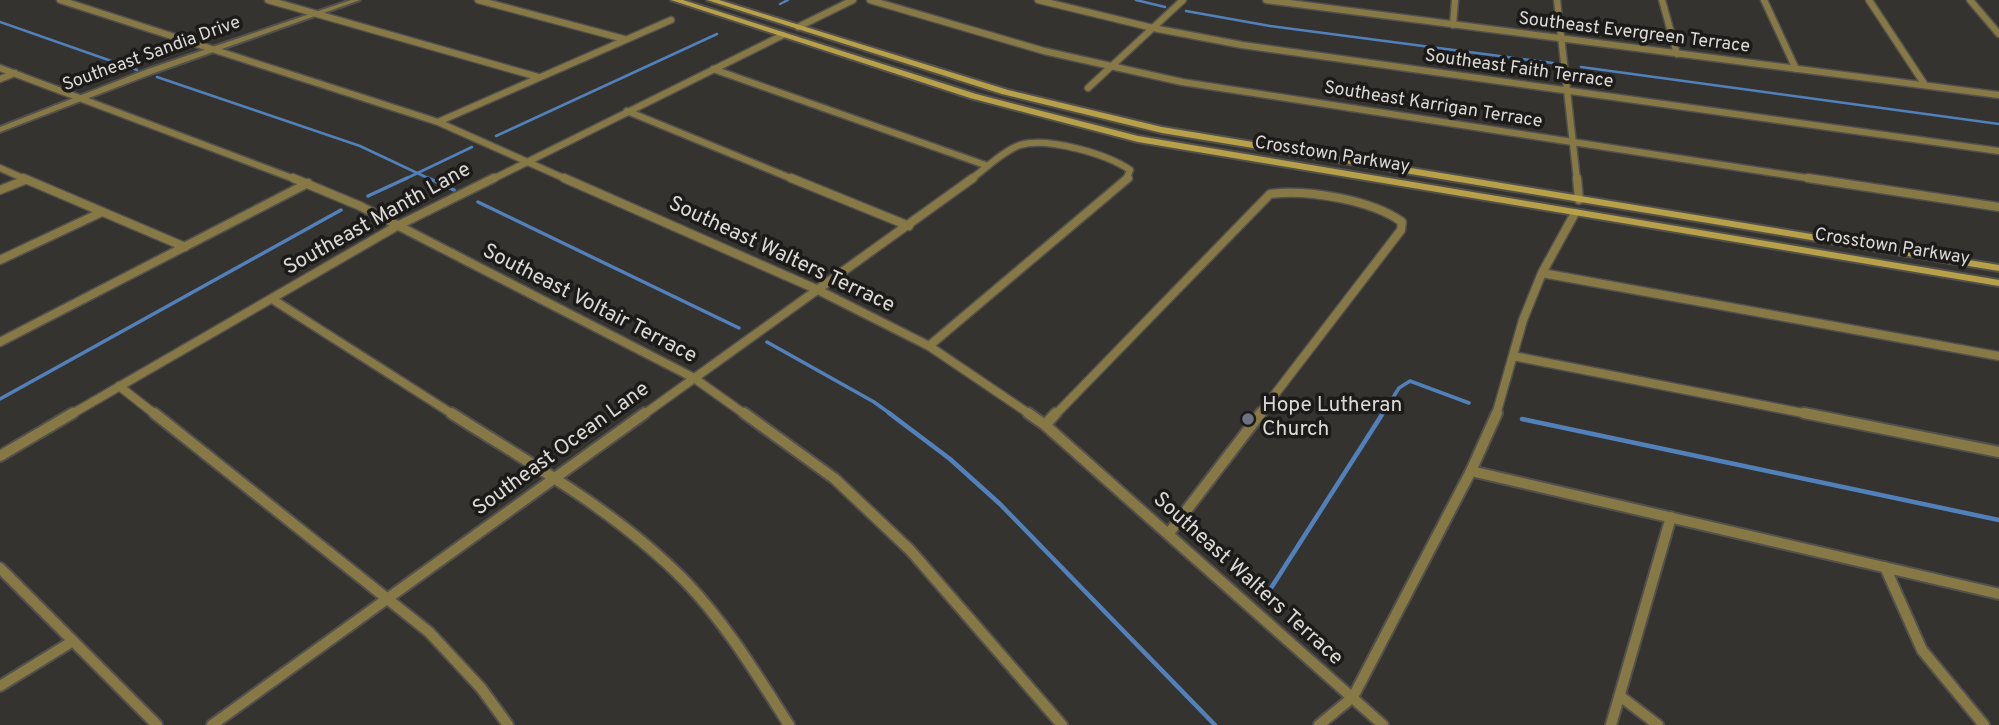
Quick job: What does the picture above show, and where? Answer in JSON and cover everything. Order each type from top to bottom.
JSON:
[{"type":"main road","name":"Crosstown Parkway","points":[[675,0],[1018,110],[1104,131],[1339,174],[1999,283]]},
{"type":"main road","name":"Crosstown Parkway","points":[[711,0],[1037,101],[1121,121],[1352,163],[1999,268]]},
{"type":"main road","points":[[920,79],[928,74],[941,72]]},
{"type":"main road","points":[[1339,174],[1354,170],[1352,163]]},
{"type":"main road","points":[[1933,272],[1935,264],[1957,261]]},
{"type":"street","name":"Southeast Walters Terrace","points":[[60,0],[438,122],[816,289],[929,346],[1045,425],[1383,725]]},
{"type":"street","points":[[268,0],[538,78]]},
{"type":"street","name":"Southeast Sandia Drive","points":[[0,130],[213,49],[357,0]]},
{"type":"street","points":[[482,0],[624,39]]},
{"type":"street","points":[[798,27],[853,0]]},
{"type":"street","name":"Southeast Karrigan Terrace","points":[[870,0],[1044,51],[1195,85],[1999,207]]},
{"type":"street","name":"Southeast Faith Terrace","points":[[1038,0],[1153,29],[1242,45],[1999,150]]},
{"type":"street","points":[[1088,88],[1183,0]]},
{"type":"street","name":"Southeast Evergreen Terrace","points":[[1266,0],[1999,95]]},
{"type":"street","points":[[1333,10],[1336,0]]},
{"type":"street","points":[[1453,25],[1455,0]]},
{"type":"street","points":[[1557,0],[1579,200]]},
{"type":"street","points":[[1662,0],[1677,54]]},
{"type":"street","points":[[1764,0],[1796,69]]},
{"type":"street","points":[[1869,0],[1925,85]]},
{"type":"street","points":[[1970,0],[1999,34]]},
{"type":"street","points":[[438,122],[671,20]]},
{"type":"street","name":"Southeast Manth Lane","points":[[0,456],[397,226],[783,35]]},
{"type":"street","name":"Southeast Voltair Terrace","points":[[0,68],[308,183],[360,206],[694,378],[835,479],[901,541],[1062,725]]},
{"type":"street","points":[[713,69],[988,166]]},
{"type":"street","points":[[0,79],[15,73]]},
{"type":"street","points":[[626,111],[909,226]]},
{"type":"street","name":"Southeast Ocean Lane","points":[[212,725],[816,289],[909,226],[988,166],[1026,142],[1040,141],[1081,151]]},
{"type":"street","points":[[929,346],[1020,271],[1130,174],[1127,166],[1122,163],[1081,151]]},
{"type":"street","points":[[0,168],[185,247]]},
{"type":"street","points":[[0,190],[25,180]]},
{"type":"street","points":[[0,342],[308,183]]},
{"type":"street","points":[[1045,425],[1266,197],[1287,191],[1386,210],[1399,217],[1403,226],[1169,533]]},
{"type":"street","points":[[0,260],[102,212]]},
{"type":"street","points":[[1319,725],[1353,697],[1471,471],[1500,405],[1523,320],[1542,273],[1575,213]]},
{"type":"street","points":[[1542,273],[1999,356]]},
{"type":"street","points":[[272,299],[611,516],[655,552],[697,593],[733,640],[789,725]]},
{"type":"street","points":[[1513,356],[1999,452]]},
{"type":"street","points":[[119,386],[429,632],[498,708],[508,725]]},
{"type":"street","points":[[1471,471],[1999,594]]},
{"type":"street","points":[[1611,725],[1671,517]]},
{"type":"street","points":[[1885,567],[1922,650],[1984,725]]},
{"type":"street","points":[[0,568],[157,725]]},
{"type":"street","points":[[0,686],[73,641]]},
{"type":"street","points":[[1620,696],[1658,725]]},
{"type":"waterway","points":[[780,4],[788,0]]},
{"type":"waterway","points":[[1136,0],[1165,7]]},
{"type":"waterway","points":[[1186,11],[1270,26],[1553,63]]},
{"type":"waterway","points":[[0,22],[137,70]]},
{"type":"waterway","points":[[496,136],[717,34]]},
{"type":"waterway","points":[[1581,67],[1999,124]]},
{"type":"waterway","points":[[157,77],[360,146],[417,173]]},
{"type":"waterway","points":[[417,173],[472,147]]},
{"type":"waterway","points":[[403,180],[417,173]]},
{"type":"waterway","points":[[417,173],[432,180]]},
{"type":"waterway","points":[[368,196],[407,178]]},
{"type":"waterway","points":[[428,178],[454,190]]},
{"type":"waterway","points":[[478,202],[739,328]]},
{"type":"waterway","points":[[0,399],[341,210]]},
{"type":"waterway","points":[[767,342],[874,402],[892,415]]},
{"type":"waterway","points":[[1382,415],[1399,388],[1410,381],[1469,403]]},
{"type":"waterway","points":[[889,413],[950,459],[1000,504],[1215,725]]},
{"type":"waterway","points":[[1264,599],[1383,413]]},
{"type":"waterway","points":[[1522,419],[1999,520]]},
{"type":"place","name":"Hope Lutheran Church","points":[[1248,419]]}]
